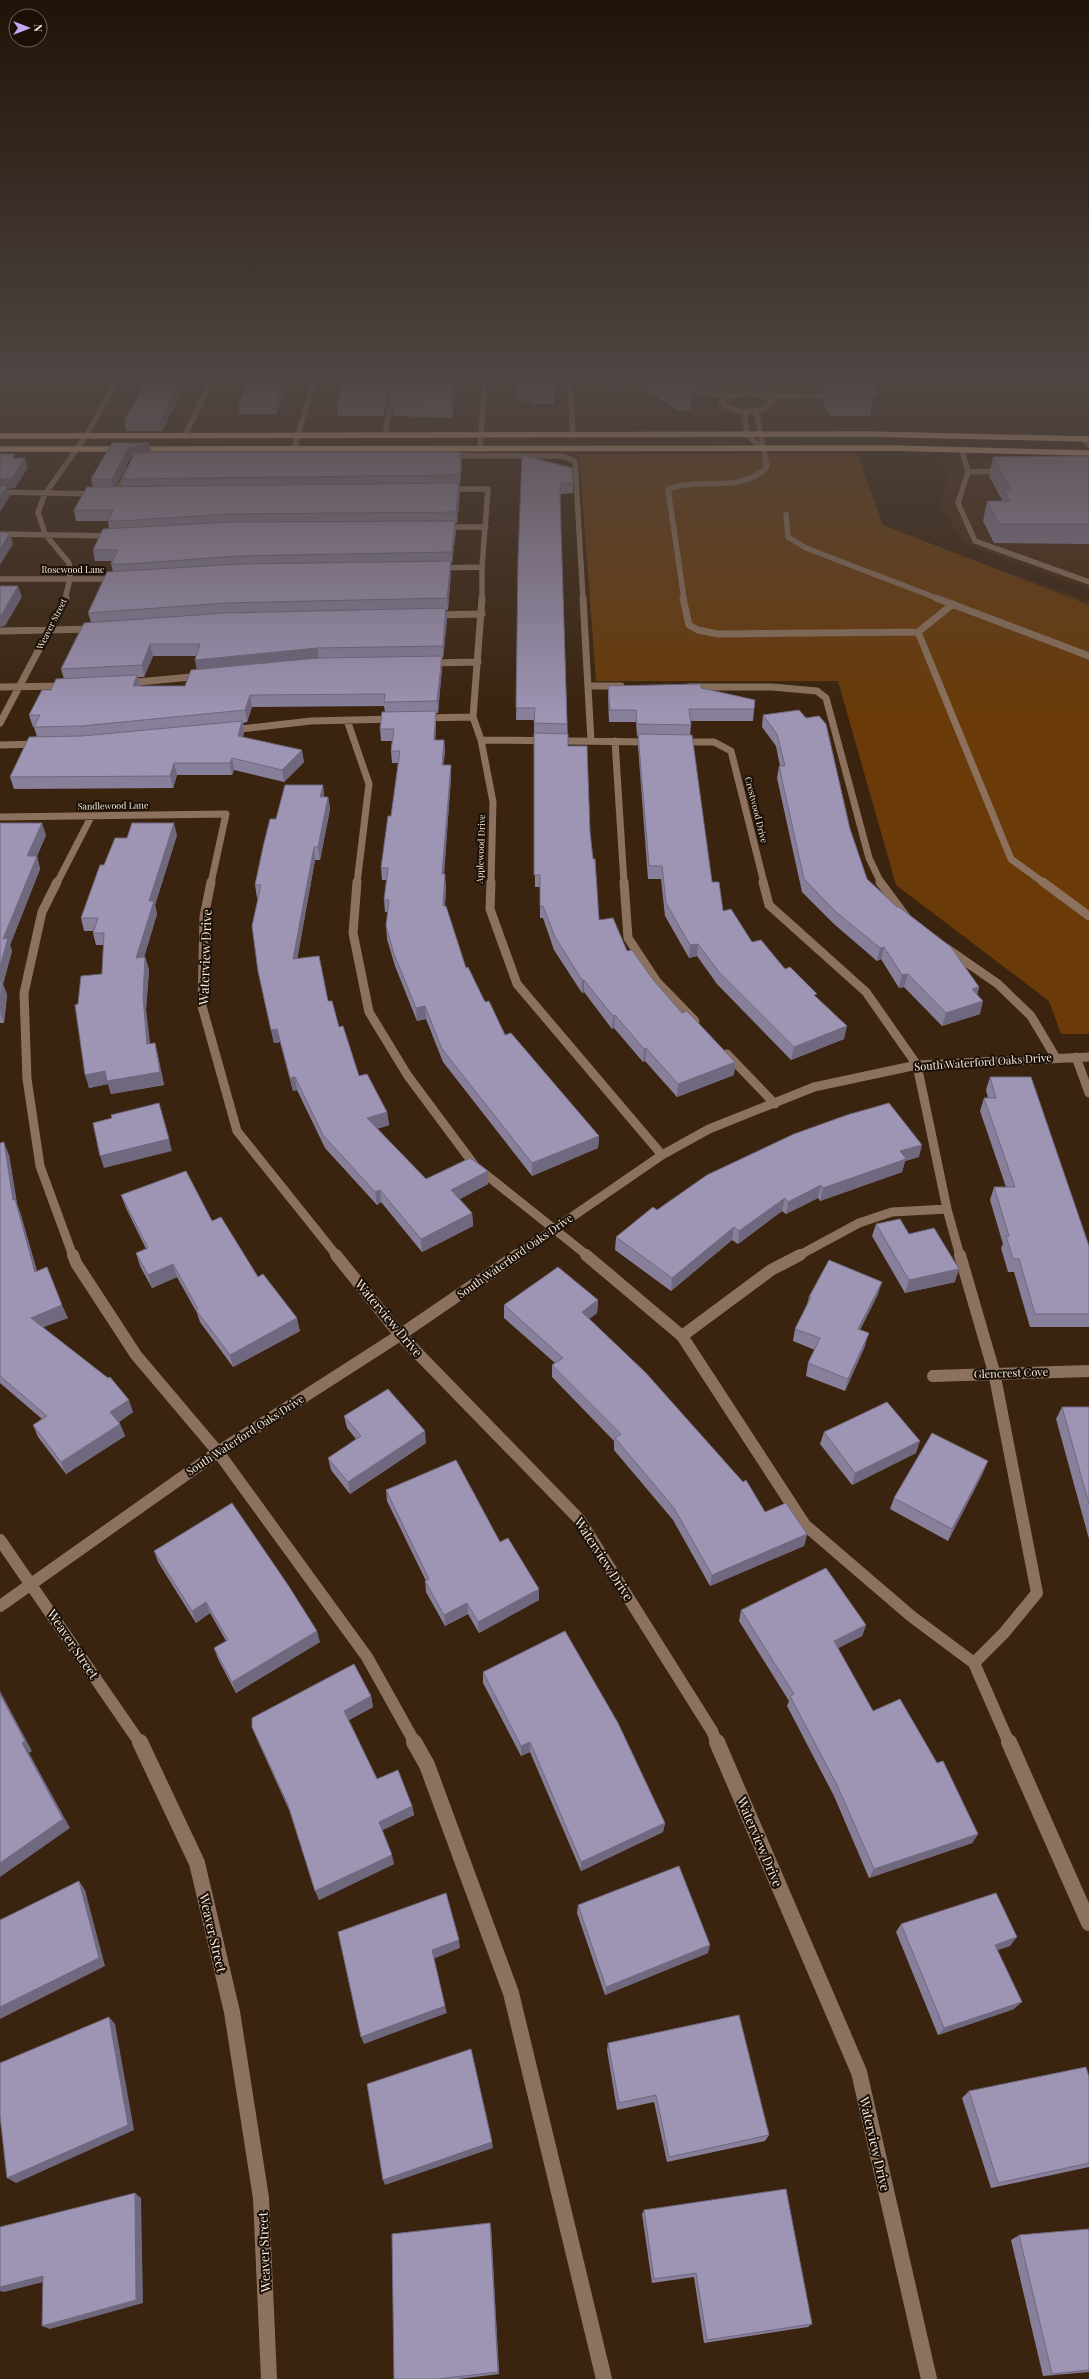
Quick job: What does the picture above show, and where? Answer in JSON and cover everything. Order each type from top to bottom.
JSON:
[{"type":"street","points":[[0,492],[101,494]]},
{"type":"street","name":"Applewood Drive","points":[[488,492],[482,567],[482,614],[473,717],[480,740],[493,802],[490,908],[517,984],[662,1155]]},
{"type":"street","points":[[577,492],[591,741]]},
{"type":"street","points":[[668,492],[686,616],[689,625],[698,630],[718,634],[918,632],[952,604]]},
{"type":"street","points":[[962,492],[958,503],[975,541],[1089,582]]},
{"type":"street","points":[[109,494],[124,493]]},
{"type":"street","name":"Weaver Street","points":[[0,723],[65,600],[70,579],[69,563],[45,534],[38,512],[45,494]]},
{"type":"street","points":[[786,514],[788,537],[806,548],[1089,656]]},
{"type":"street","points":[[438,527],[486,527]]},
{"type":"street","points":[[0,534],[121,536]]},
{"type":"street","points":[[427,568],[482,567]]},
{"type":"street","name":"Rosewood Lane","points":[[0,579],[124,579]]},
{"type":"street","points":[[426,615],[482,614]]},
{"type":"street","points":[[0,631],[99,629]]},
{"type":"street","points":[[918,632],[1011,859],[1089,916]]},
{"type":"street","points":[[422,663],[478,662]]},
{"type":"street","points":[[116,684],[210,675]]},
{"type":"street","points":[[0,686],[71,686]]},
{"type":"street","points":[[589,686],[629,686]]},
{"type":"street","points":[[676,686],[772,687],[817,691],[826,698],[869,858],[884,890],[904,915],[915,924]]},
{"type":"street","points":[[418,718],[473,717]]},
{"type":"street","points":[[226,730],[310,721],[402,719]]},
{"type":"street","points":[[347,720],[369,784],[358,868],[354,933],[369,1012],[408,1076],[474,1166],[554,1228],[682,1336],[805,1526],[911,1616],[974,1663],[1089,1923]]},
{"type":"street","points":[[480,740],[660,742]]},
{"type":"street","points":[[614,741],[628,938],[657,982],[700,1026]]},
{"type":"street","name":"Crestwood Drive","points":[[676,742],[714,742],[731,752],[769,905],[866,992],[917,1065]]},
{"type":"street","points":[[0,745],[46,744]]},
{"type":"street","name":"Sandlewood Lane","points":[[0,817],[226,814]]},
{"type":"street","name":"Waterview Drive","points":[[226,814],[204,917],[202,1006],[237,1131],[400,1335],[579,1519],[712,1731],[859,2072],[929,2379]]},
{"type":"street","points":[[90,817],[42,912],[24,993],[27,1079],[40,1166],[76,1263],[136,1355],[218,1452],[367,1657],[427,1765],[511,1993],[604,2379]]},
{"type":"street","points":[[938,942],[998,984],[1031,1016],[1056,1058]]},
{"type":"street","points":[[721,1048],[775,1104]]},
{"type":"street","points":[[1076,1057],[1089,1093]]},
{"type":"street","name":"South Waterford Oaks Drive","points":[[0,1606],[218,1452],[400,1335],[662,1155],[709,1129],[775,1104],[814,1087],[917,1065],[1089,1057]]},
{"type":"street","points":[[917,1065],[947,1209],[994,1372],[1037,1593],[1004,1632],[974,1663]]},
{"type":"street","points":[[682,1336],[771,1270],[859,1224],[892,1212],[947,1209]]},
{"type":"street","name":"Glencrest Cove","points":[[933,1376],[994,1372],[1089,1371]]},
{"type":"street","name":"Weaver Street","points":[[0,1540],[32,1583],[144,1748],[197,1863],[232,2012],[261,2198],[269,2379]]},
{"type":"shaded area","points":[[582,492],[871,492],[883,525],[1089,605],[1089,1034],[1061,1034],[1049,1001],[896,885],[838,681],[596,681]]},
{"type":"shaded area","points":[[943,492],[1089,492],[1089,589],[964,544],[939,505]]},
{"type":"shaded area","points":[[956,554],[1089,601],[1089,605]]},
{"type":"building","points":[[84,492],[458,492],[456,512],[230,514],[108,521],[113,510],[74,510]]},
{"type":"building","points":[[521,492],[560,492],[567,724],[534,723],[535,708],[516,708]]},
{"type":"building","points":[[1005,492],[1089,492],[1089,524],[999,524],[987,501],[1010,501]]},
{"type":"building","points":[[455,521],[452,552],[239,556],[111,564],[118,550],[93,550],[103,529],[230,522]]},
{"type":"building","points":[[0,532],[10,533],[0,549]]},
{"type":"building","points":[[451,561],[447,598],[225,603],[88,613],[107,572],[239,564]]},
{"type":"building","points":[[0,586],[18,586],[0,615]]},
{"type":"building","points":[[446,608],[443,646],[317,648],[195,660],[200,644],[150,644],[142,665],[61,669],[84,623],[225,613]]},
{"type":"building","points":[[442,656],[437,701],[384,702],[385,694],[250,695],[245,710],[82,726],[34,727],[40,715],[29,715],[42,690],[51,690],[56,679],[137,675],[133,686],[185,686],[191,670],[318,658]]},
{"type":"building","points":[[701,684],[701,688],[755,700],[754,709],[689,709],[691,725],[637,724],[636,710],[610,710],[608,686]]},
{"type":"building","points":[[799,710],[806,718],[819,716],[826,724],[850,829],[867,879],[897,907],[951,947],[979,987],[972,989],[983,1001],[946,1013],[908,974],[902,975],[884,947],[880,948],[836,912],[804,879],[779,766],[785,766],[777,734],[763,715]]},
{"type":"building","points":[[436,711],[434,740],[444,740],[442,765],[451,765],[442,874],[445,874],[443,906],[446,906],[466,968],[468,967],[485,1002],[489,1001],[505,1035],[511,1033],[599,1136],[532,1163],[442,1049],[425,1006],[416,1008],[394,954],[386,926],[389,900],[384,900],[388,868],[381,868],[388,816],[391,816],[400,751],[391,751],[394,729],[380,729],[382,712]]},
{"type":"building","points":[[242,721],[238,736],[302,750],[282,770],[232,758],[230,763],[174,763],[170,776],[10,777],[29,737],[82,736]]},
{"type":"building","points":[[534,733],[568,734],[568,746],[587,746],[590,832],[593,859],[595,859],[599,920],[613,918],[627,951],[632,950],[654,981],[682,1013],[687,1011],[735,1062],[678,1084],[646,1048],[644,1049],[615,1015],[613,1016],[584,980],[582,980],[555,937],[543,906],[540,906],[540,875],[534,875]]},
{"type":"building","points":[[638,734],[692,735],[712,882],[719,882],[723,911],[731,909],[752,942],[761,940],[785,969],[790,967],[817,994],[814,995],[847,1026],[794,1047],[719,972],[698,944],[690,945],[666,903],[662,866],[649,866]]},
{"type":"building","points":[[285,785],[323,785],[320,797],[328,797],[318,847],[314,847],[293,959],[319,956],[328,1001],[332,1001],[339,1027],[343,1026],[359,1076],[367,1074],[387,1112],[367,1118],[426,1179],[470,1158],[488,1171],[451,1190],[472,1213],[421,1239],[380,1190],[375,1192],[323,1135],[295,1077],[290,1078],[277,1029],[271,1030],[258,971],[252,926],[261,885],[255,885],[263,847],[270,819],[276,819]]},
{"type":"building","points":[[0,823],[42,823],[27,856],[37,856],[3,939],[8,938],[0,966]]},
{"type":"building","points":[[132,823],[174,823],[149,901],[154,901],[136,958],[145,957],[143,997],[147,1044],[155,1043],[160,1072],[107,1081],[105,1071],[85,1075],[75,1005],[78,1004],[81,976],[102,974],[104,933],[93,933],[98,918],[81,918],[100,865],[104,865],[115,838],[127,838]]},
{"type":"building","points":[[0,982],[2,982],[0,1002]]},
{"type":"building","points":[[990,1077],[1031,1077],[1089,1246],[1089,1314],[1035,1314],[1019,1259],[1013,1259],[1006,1236],[1009,1236],[994,1187],[1015,1187],[984,1098],[996,1098]]},
{"type":"building","points":[[159,1103],[169,1139],[100,1156],[93,1123],[112,1118],[111,1115]]},
{"type":"building","points":[[889,1103],[922,1145],[900,1151],[906,1159],[823,1188],[821,1185],[788,1202],[785,1198],[739,1231],[734,1227],[672,1278],[616,1237],[653,1207],[657,1210],[707,1175],[794,1134],[847,1115]]},
{"type":"building","points":[[4,1142],[13,1200],[15,1199],[35,1272],[47,1267],[62,1305],[31,1318],[108,1378],[110,1377],[129,1400],[110,1412],[120,1424],[61,1462],[33,1425],[47,1416],[0,1376],[0,1143]]},
{"type":"building","points":[[186,1171],[212,1221],[221,1217],[258,1277],[263,1274],[297,1318],[230,1355],[196,1310],[198,1309],[173,1264],[148,1275],[136,1253],[148,1248],[121,1195]]},
{"type":"building","points":[[900,1219],[909,1234],[934,1228],[959,1269],[909,1280],[876,1224]]},
{"type":"building","points":[[829,1260],[882,1282],[858,1329],[869,1333],[848,1379],[808,1363],[820,1338],[795,1329],[811,1297],[809,1297]]},
{"type":"building","points":[[558,1267],[598,1300],[582,1312],[646,1373],[743,1482],[746,1480],[765,1512],[786,1503],[807,1534],[712,1575],[674,1508],[615,1438],[621,1434],[552,1365],[563,1358],[504,1305]]},
{"type":"building","points":[[388,1389],[425,1431],[348,1482],[328,1458],[361,1436],[344,1416]]},
{"type":"building","points":[[887,1402],[920,1441],[855,1473],[824,1432]]},
{"type":"building","points":[[1062,1407],[1089,1407],[1089,1504]]},
{"type":"building","points":[[932,1433],[988,1461],[952,1529],[894,1498]]},
{"type":"building","points":[[456,1460],[500,1542],[508,1538],[539,1589],[478,1622],[467,1603],[444,1615],[425,1581],[429,1579],[386,1490]]},
{"type":"building","points":[[232,1503],[288,1585],[317,1631],[232,1682],[214,1648],[228,1640],[206,1602],[192,1611],[154,1551]]},
{"type":"building","points":[[826,1568],[866,1625],[834,1641],[873,1711],[900,1699],[937,1763],[943,1761],[978,1834],[874,1869],[838,1787],[790,1696],[794,1694],[741,1610]]},
{"type":"building","points":[[565,1631],[618,1723],[665,1823],[581,1862],[530,1742],[521,1746],[483,1672]]},
{"type":"building","points":[[354,1664],[371,1696],[344,1711],[377,1779],[398,1770],[412,1806],[379,1822],[392,1855],[315,1891],[288,1805],[252,1727],[252,1718]]},
{"type":"building","points":[[0,1694],[25,1741],[22,1743],[63,1819],[0,1863]]},
{"type":"building","points":[[679,1866],[710,1945],[606,1987],[578,1905]]},
{"type":"building","points":[[79,1881],[99,1958],[0,2007],[0,1920]]},
{"type":"building","points":[[446,1893],[459,1940],[432,1950],[445,2006],[361,2037],[338,1932]]},
{"type":"building","points":[[996,1893],[1017,1937],[995,1945],[1022,2002],[944,2028],[901,1924]]},
{"type":"building","points":[[739,2015],[769,2135],[669,2157],[656,2095],[619,2103],[608,2043]]},
{"type":"building","points":[[109,2017],[128,2125],[7,2178],[0,2116],[0,2063]]},
{"type":"building","points":[[471,2049],[492,2142],[383,2180],[367,2084]]},
{"type":"building","points":[[1086,2067],[1089,2077],[1089,2163],[998,2183],[969,2091]]},
{"type":"building","points":[[786,2189],[812,2324],[707,2340],[696,2273],[654,2279],[644,2210]]},
{"type":"building","points":[[135,2193],[136,2300],[42,2326],[43,2276],[0,2287],[0,2227]]},
{"type":"building","points":[[490,2223],[498,2372],[437,2379],[394,2379],[392,2234]]},
{"type":"building","points":[[1089,2229],[1089,2370],[1052,2374],[1019,2235]]}]
